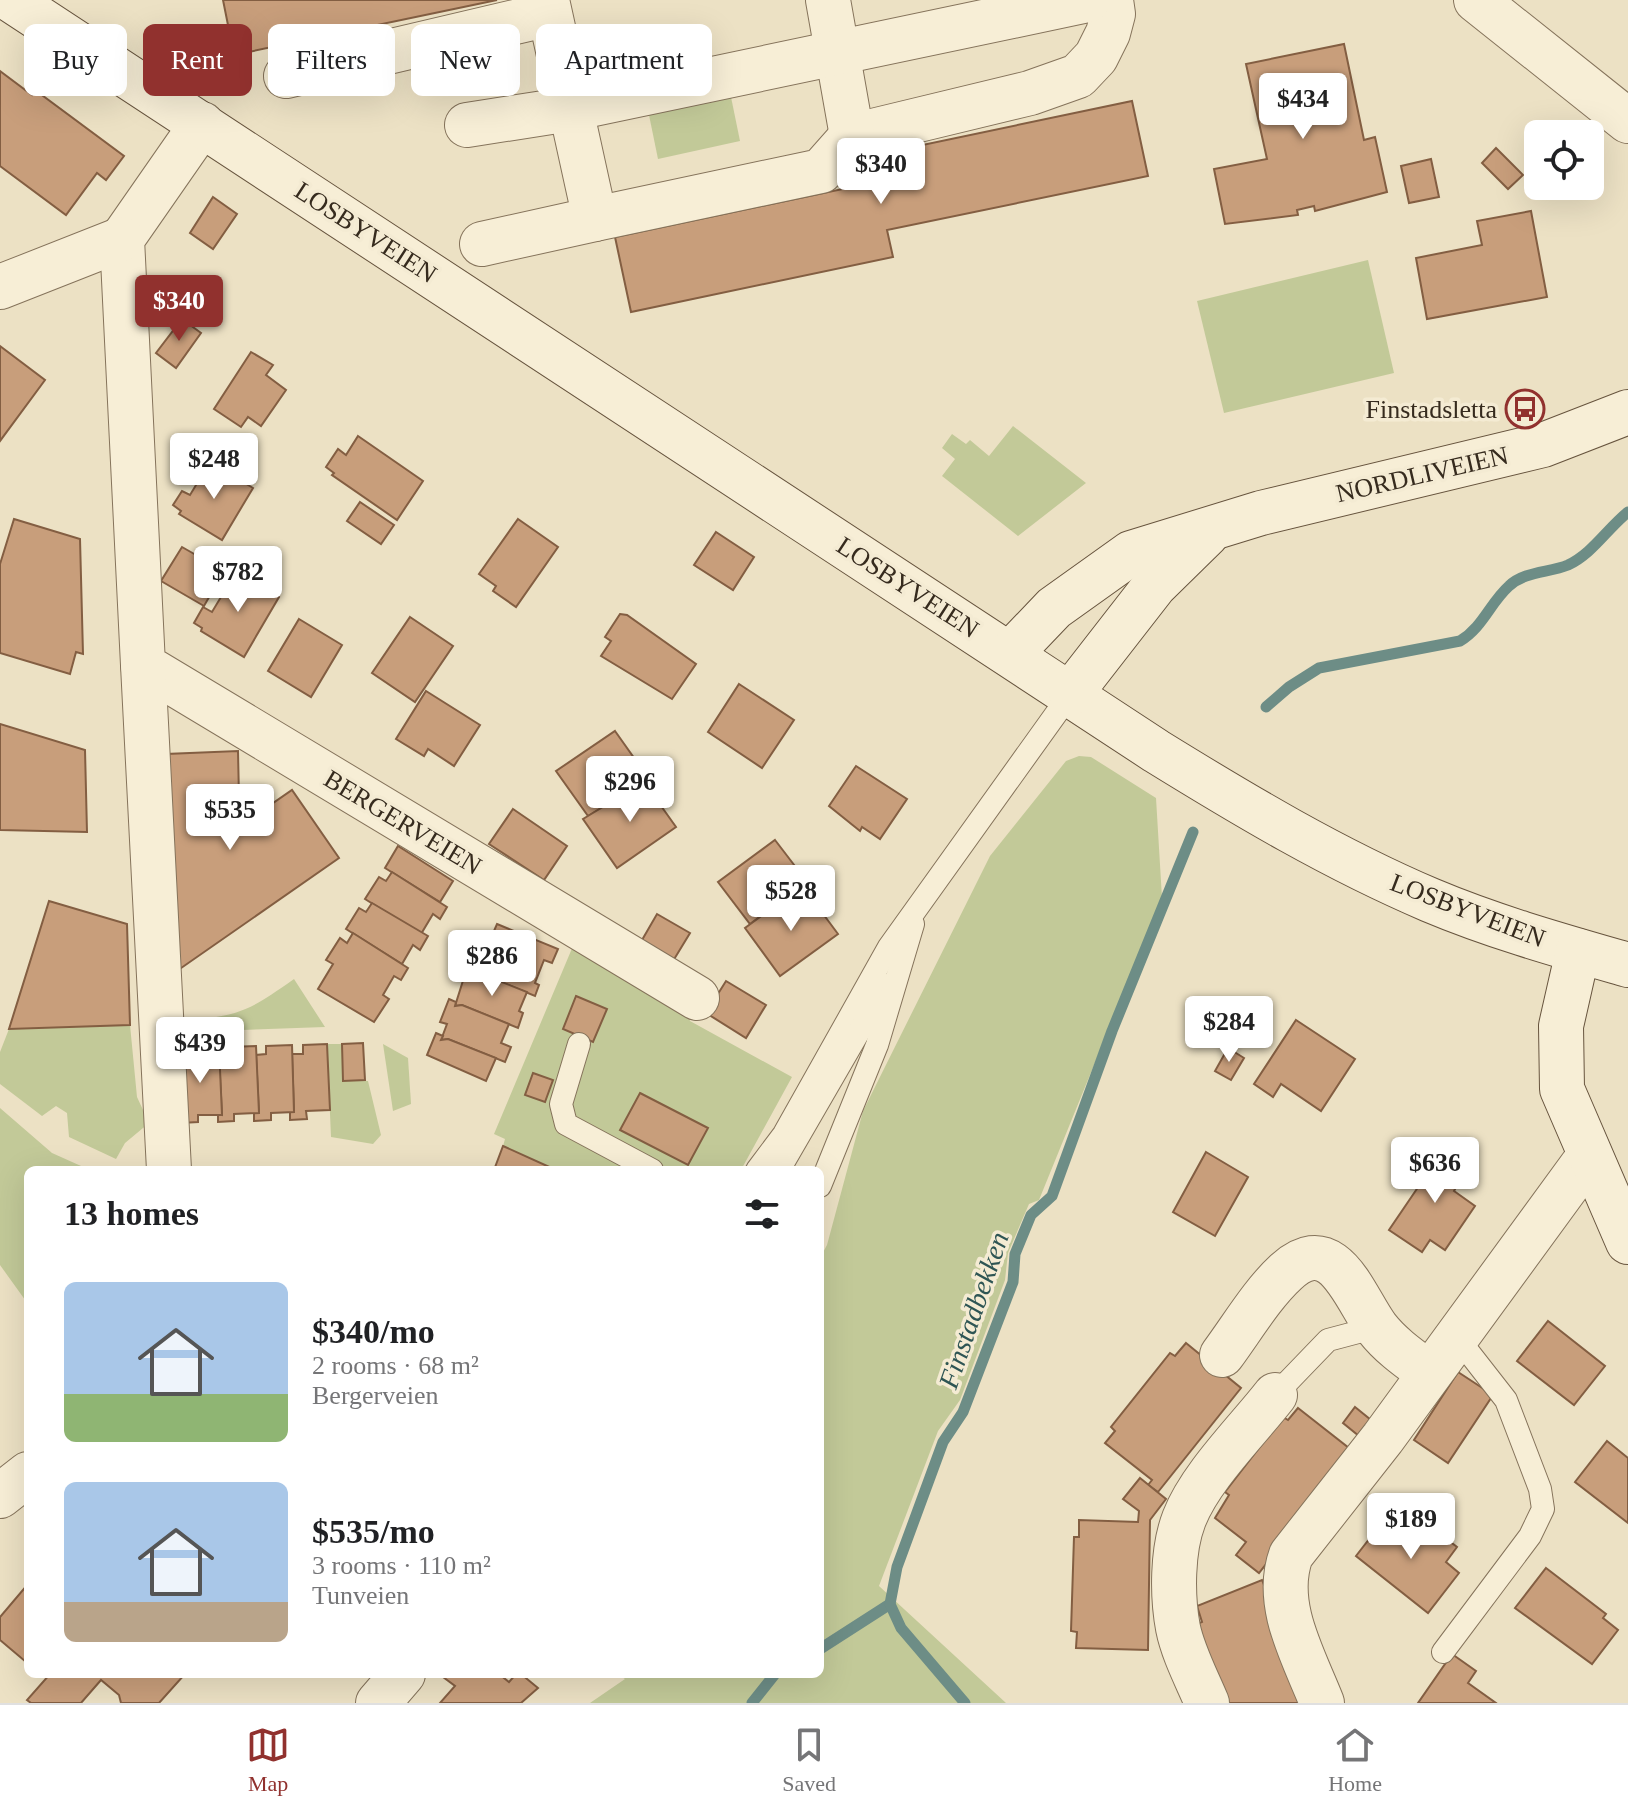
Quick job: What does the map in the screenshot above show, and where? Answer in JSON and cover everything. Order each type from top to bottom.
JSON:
[{"type":"street","name":"LOSBYVEIEN","points":[[11,0],[1196,776],[1337,857],[1432,901],[1578,951],[1561,1026],[1559,1059],[1562,1089],[1628,1242]]},
{"type":"street","points":[[828,0],[852,136]]},
{"type":"street","points":[[467,125],[570,109],[1088,0]]},
{"type":"street","points":[[482,244],[821,171],[852,136],[1030,93],[1078,76],[1096,57],[1108,33],[1113,14],[1111,0]]},
{"type":"street","points":[[1476,0],[1628,121]]},
{"type":"street","points":[[395,47],[548,7],[595,219]]},
{"type":"street","points":[[0,287],[122,239],[202,124]]},
{"type":"street","points":[[122,239],[169,1166]]},
{"type":"street","name":"NORDLIVEIEN","points":[[1010,654],[1054,608],[1131,553],[1317,499],[1514,453],[1582,432],[1628,412]]},
{"type":"street","name":"NORDLIVEIEN","points":[[1071,693],[1155,585],[1214,528]]},
{"type":"street","name":"BERGERVEIEN","points":[[143,665],[697,998]]},
{"type":"street","points":[[1578,951],[1628,965]]},
{"type":"street","points":[[1322,1703],[1292,1626],[1285,1574],[1291,1555],[1383,1438],[1589,1156]]},
{"type":"street","points":[[1222,1355],[1284,1273],[1299,1262],[1312,1258],[1337,1266],[1377,1327],[1399,1351],[1429,1373]]},
{"type":"street","points":[[1207,1703],[1178,1631],[1174,1595],[1184,1518],[1205,1484],[1275,1395]]},
{"type":"street","points":[[0,1496],[24,1477]]},
{"type":"street","points":[[378,1703],[400,1678]]},
{"type":"lane","points":[[760,1166],[784,1134],[889,947],[1071,693]]},
{"type":"lane","points":[[824,1176],[877,1045],[918,907]]},
{"type":"lane","points":[[781,1166],[903,956]]},
{"type":"lane","points":[[579,1044],[561,1104],[566,1124],[645,1166]]},
{"type":"lane","points":[[1275,1395],[1328,1340],[1377,1327]]},
{"type":"lane","points":[[1443,1652],[1530,1536],[1543,1509],[1540,1489],[1506,1400],[1456,1336]]},
{"type":"green space","points":[[731,97],[740,141],[658,159],[649,115]]},
{"type":"green space","points":[[1368,260],[1394,373],[1224,413],[1197,301]]},
{"type":"green space","points":[[1013,426],[1086,483],[1018,536],[942,476],[955,459],[942,448],[952,434],[966,444],[970,440],[989,456]]},
{"type":"green space","points":[[1079,756],[1091,757],[1156,798],[1162,898],[1039,1200],[1029,1204],[1008,1253],[1005,1280],[960,1400],[938,1431],[879,1586],[1006,1703],[590,1703],[623,1678],[824,1678],[824,1251],[863,1111],[990,856],[1066,761]]},
{"type":"green space","points":[[573,946],[686,1008],[690,1021],[792,1077],[743,1166],[547,1166],[503,1146],[505,1139],[494,1134]]},
{"type":"green space","points":[[294,979],[325,1027],[184,1032],[183,1021],[243,1010]]},
{"type":"green space","points":[[130,1025],[137,1097],[149,1123],[125,1143],[116,1159],[69,1137],[67,1113],[56,1106],[42,1116],[0,1084],[0,1052],[9,1029]]},
{"type":"green space","points":[[327,1044],[342,1044],[343,1081],[368,1081],[381,1135],[373,1144],[331,1137]]},
{"type":"green space","points":[[383,1044],[408,1058],[411,1104],[393,1111]]},
{"type":"green space","points":[[0,1108],[52,1153],[81,1166],[24,1166],[24,1298],[0,1265]]},
{"type":"building","points":[[223,0],[497,0],[382,24],[268,24],[268,48],[252,51],[252,24],[228,24]]},
{"type":"building","points":[[1344,44],[1364,140],[1375,137],[1387,192],[1315,211],[1314,206],[1297,210],[1298,215],[1225,224],[1214,169],[1267,159],[1246,64]]},
{"type":"building","points":[[0,71],[24,89],[24,96],[43,96],[124,156],[106,180],[97,173],[66,215],[0,166]]},
{"type":"building","points":[[1132,101],[1148,176],[887,230],[893,257],[631,312],[615,237],[876,182],[870,156]]},
{"type":"building","points":[[1496,148],[1523,175],[1508,189],[1482,163]]},
{"type":"building","points":[[1431,159],[1439,197],[1409,203],[1401,166]]},
{"type":"building","points":[[213,197],[237,214],[213,249],[190,233]]},
{"type":"building","points":[[1531,211],[1547,297],[1427,319],[1416,258],[1482,245],[1477,221]]},
{"type":"building","points":[[182,319],[201,333],[176,368],[156,353]]},
{"type":"building","points":[[0,346],[45,380],[0,441]]},
{"type":"building","points":[[251,352],[273,365],[266,375],[286,390],[261,426],[248,417],[241,427],[214,409]]},
{"type":"building","points":[[358,436],[423,481],[397,520],[332,475],[334,473],[326,467],[338,449],[346,455]]},
{"type":"building","points":[[210,462],[253,488],[222,540],[179,514],[181,511],[173,505],[182,491],[190,495]]},
{"type":"building","points":[[360,502],[394,525],[381,544],[347,521]]},
{"type":"building","points":[[14,519],[80,539],[83,654],[76,652],[70,674],[0,653],[0,564]]},
{"type":"building","points":[[518,519],[558,547],[516,607],[493,591],[496,586],[479,574]]},
{"type":"building","points":[[716,532],[754,557],[733,590],[694,565]]},
{"type":"building","points":[[182,547],[224,571],[204,606],[161,581]]},
{"type":"building","points":[[236,572],[279,597],[244,657],[201,631],[202,628],[194,623],[203,607],[212,612]]},
{"type":"building","points":[[620,614],[627,615],[696,664],[672,699],[601,656],[611,641],[605,637]]},
{"type":"building","points":[[410,617],[453,646],[415,702],[372,673]]},
{"type":"building","points":[[299,619],[342,645],[311,697],[268,671]]},
{"type":"building","points":[[739,684],[794,720],[762,768],[708,732]]},
{"type":"building","points":[[426,691],[480,725],[454,766],[428,749],[424,756],[396,739]]},
{"type":"building","points":[[0,724],[85,750],[87,832],[0,830]]},
{"type":"building","points":[[615,731],[649,779],[588,816],[556,771]]},
{"type":"building","points":[[238,751],[239,798],[253,817],[292,790],[339,858],[174,973],[166,754]]},
{"type":"building","points":[[856,766],[907,799],[880,839],[862,827],[860,831],[829,806]]},
{"type":"building","points":[[644,782],[676,827],[617,868],[583,819]]},
{"type":"building","points":[[513,809],[567,846],[544,880],[489,844]]},
{"type":"building","points":[[775,840],[811,887],[780,910],[776,905],[750,924],[718,882]]},
{"type":"building","points":[[398,846],[453,881],[440,902],[385,868]]},
{"type":"building","points":[[392,872],[447,907],[440,919],[433,914],[421,934],[365,899],[379,877],[386,881]]},
{"type":"building","points":[[806,891],[838,934],[780,976],[745,928],[776,905],[780,910]]},
{"type":"building","points":[[49,901],[127,924],[130,1025],[9,1029]]},
{"type":"building","points":[[372,903],[428,936],[420,950],[413,945],[402,964],[346,929],[359,908],[366,912]]},
{"type":"building","points":[[657,914],[690,933],[670,966],[638,947]]},
{"type":"building","points":[[497,924],[558,949],[552,963],[544,960],[535,983],[539,985],[535,996],[479,973],[472,974],[484,935],[491,938]]},
{"type":"building","points":[[353,933],[408,968],[401,980],[394,976],[383,995],[389,999],[374,1022],[318,989],[333,964],[326,960],[340,938],[347,943]]},
{"type":"building","points":[[467,968],[473,970],[472,974],[479,973],[527,992],[519,1011],[523,1013],[518,1028],[462,1005],[455,1006]]},
{"type":"building","points":[[726,981],[766,1005],[746,1038],[706,1013]]},
{"type":"building","points":[[576,996],[607,1009],[593,1042],[563,1029]]},
{"type":"building","points":[[449,999],[456,1002],[455,1006],[462,1005],[509,1024],[501,1043],[511,1047],[505,1062],[448,1039],[441,1040],[447,1024],[440,1022]]},
{"type":"building","points":[[1296,1020],[1355,1059],[1321,1111],[1281,1084],[1273,1097],[1254,1084]]},
{"type":"building","points":[[436,1033],[443,1036],[441,1040],[448,1039],[496,1058],[486,1081],[427,1055]]},
{"type":"building","points":[[363,1043],[365,1080],[343,1081],[342,1044]]},
{"type":"building","points":[[327,1044],[330,1110],[306,1111],[307,1119],[290,1120],[290,1112],[294,1112],[292,1054],[303,1054],[303,1045]]},
{"type":"building","points":[[292,1045],[294,1112],[271,1113],[271,1120],[254,1121],[254,1113],[259,1113],[256,1055],[266,1054],[266,1046]]},
{"type":"building","points":[[256,1046],[259,1113],[234,1114],[234,1121],[218,1122],[218,1114],[222,1115],[219,1056],[231,1056],[230,1047]]},
{"type":"building","points":[[219,1047],[222,1115],[198,1115],[198,1122],[181,1123],[179,1057],[194,1057],[194,1048]]},
{"type":"building","points":[[1228,1048],[1244,1058],[1231,1080],[1215,1071]]},
{"type":"building","points":[[533,1073],[553,1080],[545,1102],[525,1095]]},
{"type":"building","points":[[640,1093],[708,1128],[688,1165],[620,1130]]},
{"type":"building","points":[[503,1146],[547,1166],[496,1166]]},
{"type":"building","points":[[1439,1147],[1468,1166],[1454,1191],[1475,1206],[1445,1250],[1430,1240],[1422,1252],[1389,1230],[1427,1174],[1423,1171]]},
{"type":"building","points":[[1206,1152],[1248,1177],[1215,1236],[1173,1212]]},
{"type":"building","points":[[1548,1321],[1605,1366],[1574,1405],[1517,1361]]},
{"type":"building","points":[[1186,1343],[1241,1388],[1158,1492],[1148,1485],[1152,1480],[1105,1443],[1115,1431],[1111,1427],[1170,1353],[1175,1356]]},
{"type":"building","points":[[1458,1372],[1493,1395],[1448,1463],[1414,1440]]},
{"type":"building","points":[[1355,1407],[1371,1420],[1359,1436],[1343,1423]]},
{"type":"building","points":[[1298,1408],[1354,1452],[1259,1573],[1236,1555],[1246,1542],[1215,1518],[1229,1495],[1225,1492],[1283,1417],[1288,1420]]},
{"type":"building","points":[[1607,1441],[1628,1458],[1628,1523],[1575,1482]]},
{"type":"building","points":[[1140,1478],[1166,1499],[1150,1520],[1148,1650],[1076,1648],[1077,1632],[1071,1631],[1074,1537],[1079,1537],[1079,1520],[1138,1522],[1139,1511],[1123,1499]]},
{"type":"building","points":[[1387,1516],[1414,1537],[1426,1523],[1457,1547],[1446,1562],[1459,1573],[1428,1613],[1356,1556]]},
{"type":"building","points":[[1546,1568],[1606,1614],[1603,1618],[1618,1630],[1592,1664],[1515,1608]]},
{"type":"building","points":[[1262,1580],[1309,1699],[1299,1703],[1228,1703],[1197,1624],[1202,1622],[1197,1606]]},
{"type":"building","points":[[24,1589],[24,1660],[0,1640],[0,1617]]},
{"type":"building","points":[[1452,1654],[1476,1671],[1468,1683],[1496,1703],[1418,1703]]},
{"type":"building","points":[[46,1678],[181,1678],[159,1703],[121,1703],[119,1695],[101,1680],[81,1703],[31,1703],[27,1700]]},
{"type":"building","points":[[444,1678],[504,1678],[509,1682],[512,1678],[526,1678],[538,1688],[521,1703],[440,1703],[455,1686]]},
{"type":"waterway","points":[[1266,707],[1289,687],[1319,668],[1460,641],[1475,629],[1515,581],[1561,568],[1577,560],[1628,512]]},
{"type":"waterway","name":"Finstadbekken","points":[[965,1703],[901,1628],[890,1604],[897,1567],[943,1442],[963,1412],[1013,1282],[1015,1254],[1031,1215],[1052,1196],[1112,1031],[1193,832]]},
{"type":"waterway","points":[[824,1646],[890,1604]]},
{"type":"waterway","points":[[752,1703],[772,1678]]},
{"type":"place","name":"Finstadsletta","points":[[1525,409]]}]
